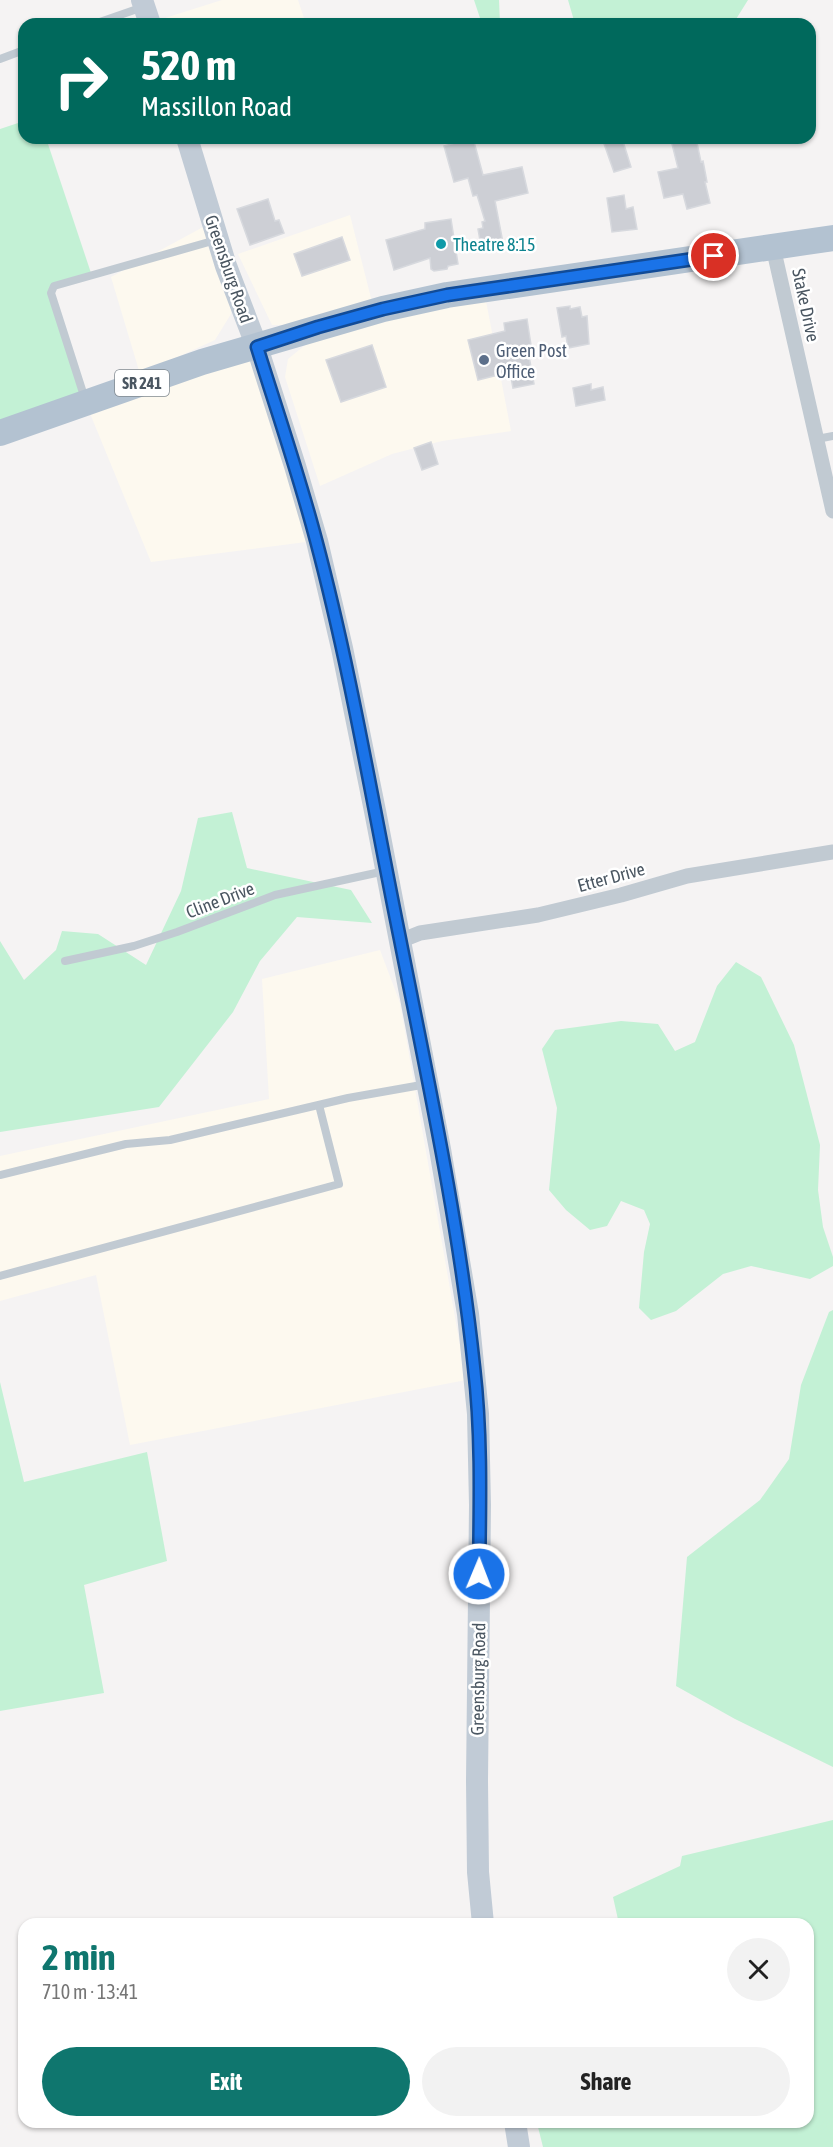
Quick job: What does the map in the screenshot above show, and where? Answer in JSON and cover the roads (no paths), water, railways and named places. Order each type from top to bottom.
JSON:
[{"type":"main road","name":"Greensburg Road","points":[[189,144],[218,240],[257,347],[296,466],[317,541],[342,648],[387,870],[428,1083],[468,1314],[478,1414],[480,1505],[477,1780],[478,1872],[482,1918]]},
{"type":"main road","name":"SR 241","points":[[0,433],[191,366],[383,309],[447,295],[833,238]]},
{"type":"main road","points":[[516,2128],[519,2147]]},
{"type":"street","name":"Stake Drive","points":[[773,247],[833,511]]},
{"type":"street","name":"Etter Drive","points":[[400,940],[431,931],[570,908],[687,876],[833,852]]},
{"type":"lane","points":[[116,18],[145,10]]},
{"type":"lane","points":[[0,59],[18,52]]},
{"type":"lane","points":[[87,404],[51,293],[54,286],[218,240]]},
{"type":"lane","points":[[817,439],[833,436]]},
{"type":"lane","name":"Cline Drive","points":[[65,961],[134,946],[275,895],[387,870]]},
{"type":"lane","points":[[0,1175],[126,1144],[170,1140],[319,1105],[428,1083]]},
{"type":"lane","points":[[0,1276],[339,1184],[319,1105]]},
{"type":"place","name":"Theatre 8:15","points":[[441,244]]},
{"type":"place","name":"Green Post Office","points":[[484,360]]}]
